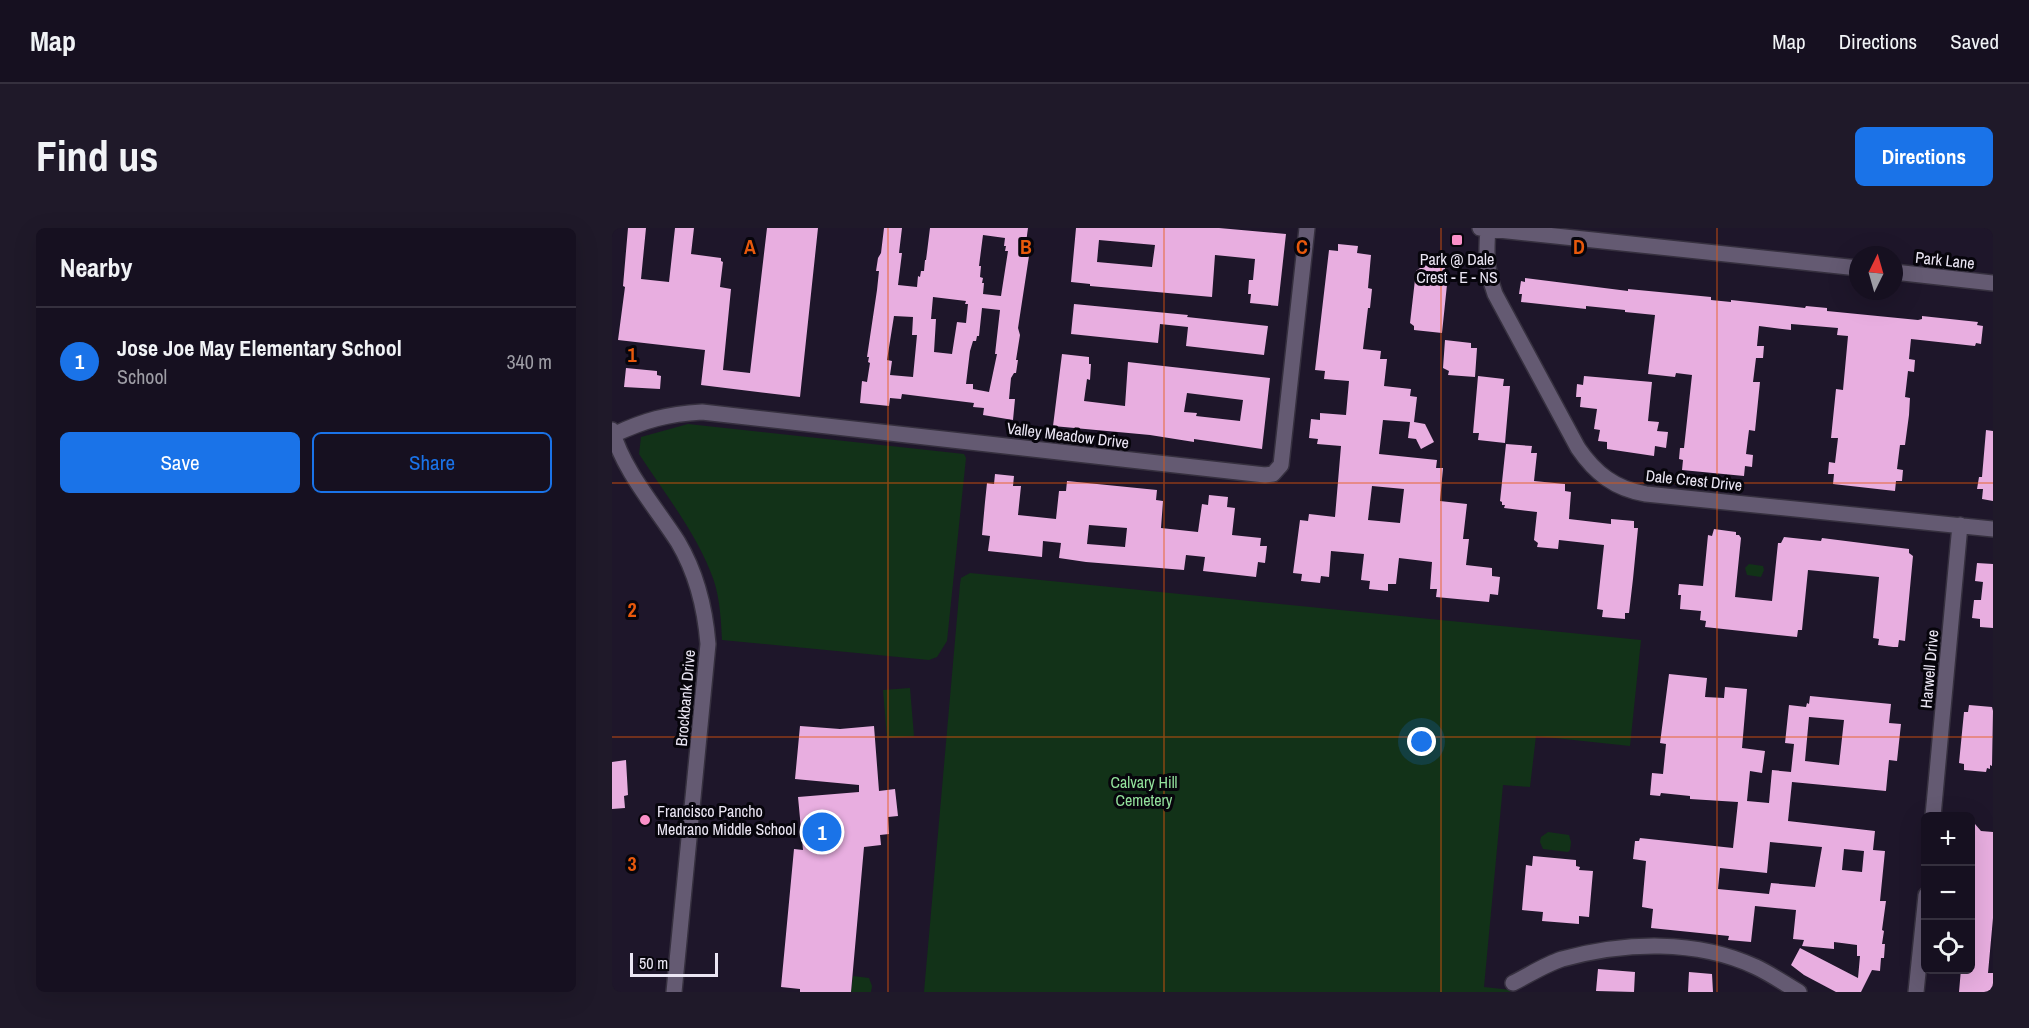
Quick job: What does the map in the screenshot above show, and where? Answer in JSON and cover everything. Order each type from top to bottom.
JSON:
[{"type":"street","name":"Valley Meadow Drive","points":[[613,433],[659,416],[690,412],[724,413],[1254,474],[1273,474],[1281,465],[1307,228]]},
{"type":"street","points":[[1480,228],[1849,267]]},
{"type":"street","name":"Dale Crest Drive","points":[[1488,228],[1487,270],[1495,294],[1578,448],[1588,463],[1607,480],[1627,490],[1646,494],[1993,529]]},
{"type":"street","name":"Park Lane","points":[[1903,273],[1993,283]]},
{"type":"street","name":"Brockbank Drive","points":[[613,433],[621,456],[691,566],[706,614],[708,644],[674,992]]},
{"type":"street","name":"Harwell Drive","points":[[1933,812],[1960,525]]},
{"type":"street","points":[[1916,992],[1923,920]]},
{"type":"street","points":[[1513,982],[1561,959],[1640,945],[1676,946],[1713,952],[1756,966],[1799,992]]},
{"type":"green space","points":[[688,424],[964,454],[966,458],[947,641],[937,657],[929,660],[722,640],[718,595],[707,564],[680,515],[639,454],[641,437]]},
{"type":"green space","points":[[1749,564],[1763,566],[1761,577],[1747,575],[1745,568]]},
{"type":"green space","name":"Calvary Hill Cemetery","points":[[970,573],[1641,640],[1630,746],[1536,736],[1530,787],[1503,785],[1484,987],[1511,990],[1510,992],[924,992],[960,584],[961,578]]},
{"type":"green space","points":[[910,688],[914,736],[887,738],[883,690]]},
{"type":"green space","points":[[1548,832],[1569,835],[1570,850],[1568,852],[1543,849],[1540,842],[1541,837]]},
{"type":"green space","points":[[853,976],[869,978],[872,986],[871,992],[851,992]]},
{"type":"building","points":[[628,228],[646,228],[641,279],[669,282],[675,228],[694,228],[691,254],[721,258],[723,262],[720,287],[731,289],[723,370],[750,373],[767,228],[818,228],[800,397],[701,385],[705,350],[618,340],[625,287],[623,286]]},
{"type":"building","points":[[884,228],[902,228],[898,285],[917,287],[918,276],[920,277],[921,271],[924,271],[930,228],[1028,228],[1025,250],[1029,256],[1018,328],[1020,335],[1016,360],[1018,360],[1016,373],[1011,378],[1009,399],[1015,399],[1013,420],[983,415],[984,408],[973,407],[974,403],[902,394],[901,399],[890,398],[889,406],[860,403],[862,381],[867,382],[870,363],[867,357],[879,271],[876,271]],"holes":[[[983,235],[1005,238],[1005,251],[1008,251],[1001,296],[983,294],[984,283],[982,283],[983,278],[980,277],[981,266],[979,266]],[[933,297],[966,301],[965,304],[968,304],[966,323],[957,322],[952,354],[934,352],[936,319],[931,319]],[[982,308],[1000,310],[995,354],[997,354],[989,392],[973,389],[973,384],[966,384],[970,351],[973,341],[976,341],[979,336]],[[894,316],[913,317],[912,335],[917,335],[913,377],[890,375],[892,361],[887,360]]]},
{"type":"building","points":[[1076,228],[1219,228],[1286,234],[1278,306],[1250,303],[1249,280],[1253,280],[1255,259],[1215,255],[1212,297],[1090,286],[1090,284],[1071,282]],"holes":[[[1099,240],[1155,245],[1152,267],[1097,262]]]},
{"type":"building","points":[[1338,244],[1358,246],[1357,253],[1371,255],[1368,288],[1372,289],[1363,349],[1381,351],[1380,359],[1387,359],[1384,386],[1411,389],[1410,396],[1417,397],[1414,422],[1425,424],[1434,442],[1421,449],[1416,439],[1408,438],[1410,422],[1383,420],[1379,454],[1437,460],[1436,468],[1443,468],[1440,501],[1467,504],[1463,539],[1469,539],[1466,565],[1492,568],[1492,576],[1500,577],[1498,595],[1490,594],[1489,602],[1436,597],[1437,589],[1430,589],[1432,562],[1399,558],[1396,584],[1388,584],[1388,591],[1369,589],[1370,581],[1361,580],[1364,554],[1331,551],[1329,577],[1321,576],[1320,583],[1301,581],[1302,574],[1293,573],[1300,520],[1308,521],[1309,514],[1335,517],[1341,446],[1317,444],[1318,439],[1309,438],[1311,419],[1320,420],[1320,413],[1346,415],[1349,381],[1324,379],[1325,371],[1315,370],[1329,250],[1338,251]],"holes":[[[1372,486],[1404,489],[1400,523],[1368,520]]]},
{"type":"building","points":[[1421,265],[1445,268],[1444,274],[1448,275],[1442,333],[1414,330],[1414,326],[1410,323],[1416,271]]},
{"type":"building","points":[[1525,278],[1628,291],[1628,289],[1711,297],[1711,300],[1731,302],[1731,300],[1805,308],[1806,306],[1827,308],[1827,311],[1918,320],[1922,319],[1922,316],[1978,322],[1977,325],[1983,326],[1981,344],[1976,343],[1975,346],[1911,339],[1909,359],[1915,360],[1914,372],[1908,371],[1905,397],[1910,398],[1909,415],[1905,445],[1900,445],[1897,469],[1903,470],[1902,481],[1896,481],[1895,491],[1833,484],[1834,474],[1828,474],[1829,462],[1835,463],[1838,438],[1831,438],[1836,389],[1843,390],[1848,336],[1837,335],[1838,328],[1791,324],[1791,330],[1759,326],[1757,346],[1764,346],[1763,358],[1756,358],[1753,382],[1760,382],[1755,431],[1749,430],[1746,454],[1753,455],[1752,467],[1745,466],[1744,476],[1682,470],[1683,460],[1679,459],[1680,448],[1684,448],[1692,375],[1676,373],[1675,377],[1648,374],[1655,315],[1586,306],[1586,309],[1521,302],[1522,294],[1519,294],[1521,281],[1525,282]]},
{"type":"building","points":[[1074,304],[1188,315],[1187,317],[1268,326],[1264,355],[1186,346],[1188,327],[1160,324],[1158,343],[1071,334]]},
{"type":"building","points":[[1445,340],[1471,343],[1471,348],[1477,348],[1475,377],[1448,375],[1449,371],[1443,368]]},
{"type":"building","points":[[1062,354],[1089,357],[1090,380],[1087,379],[1084,401],[1125,406],[1128,362],[1270,378],[1262,449],[1194,439],[1194,442],[1150,435],[1053,426]],"holes":[[[1187,393],[1243,400],[1240,421],[1196,416],[1197,413],[1184,412]]]},
{"type":"building","points":[[626,368],[657,371],[657,375],[661,376],[660,389],[624,387]]},
{"type":"building","points":[[1478,376],[1504,379],[1503,386],[1510,386],[1505,443],[1478,440],[1479,433],[1473,433]]},
{"type":"building","points":[[1584,376],[1652,382],[1648,421],[1659,422],[1657,431],[1668,432],[1666,448],[1655,446],[1654,456],[1607,449],[1607,442],[1598,441],[1600,430],[1594,429],[1597,409],[1580,407],[1581,397],[1576,397],[1577,384],[1583,385]]},
{"type":"building","points":[[1986,430],[1993,431],[1993,501],[1982,499],[1983,489],[1977,489],[1979,477],[1982,477]]},
{"type":"building","points":[[1506,444],[1532,446],[1531,453],[1537,453],[1534,481],[1565,484],[1565,491],[1571,492],[1569,519],[1611,524],[1611,519],[1634,521],[1634,528],[1638,528],[1629,613],[1625,613],[1625,619],[1602,617],[1603,610],[1597,609],[1604,545],[1559,540],[1558,549],[1537,547],[1538,543],[1534,540],[1537,512],[1504,508],[1505,505],[1502,505],[1500,501]]},
{"type":"building","points":[[995,474],[1014,476],[1013,486],[1021,486],[1018,515],[1056,519],[1059,491],[1066,491],[1067,481],[1157,490],[1156,500],[1163,501],[1161,528],[1198,532],[1202,504],[1208,505],[1209,495],[1228,497],[1227,507],[1235,508],[1232,535],[1261,538],[1260,546],[1267,546],[1265,563],[1258,562],[1256,577],[1203,571],[1205,557],[1186,555],[1184,570],[1059,558],[1061,543],[1043,541],[1042,557],[988,551],[990,536],[982,535],[987,483],[994,484]],"holes":[[[1089,525],[1127,528],[1125,547],[1087,544]]]},
{"type":"building","points":[[1714,529],[1736,532],[1736,535],[1741,538],[1735,597],[1772,601],[1778,543],[1781,543],[1784,537],[1821,541],[1822,538],[1909,549],[1909,553],[1913,556],[1905,641],[1899,640],[1898,647],[1893,647],[1878,645],[1879,639],[1873,638],[1879,577],[1808,570],[1802,630],[1798,630],[1797,637],[1705,627],[1706,621],[1700,620],[1701,611],[1680,609],[1679,584],[1703,586],[1708,535],[1712,536]]},
{"type":"building","points":[[1977,563],[1993,564],[1993,628],[1980,627],[1980,619],[1972,618],[1974,600],[1981,600],[1983,582],[1975,581]]},
{"type":"building","points":[[1669,674],[1707,678],[1705,697],[1724,698],[1725,687],[1747,689],[1742,748],[1765,751],[1762,773],[1750,771],[1747,801],[1769,803],[1772,770],[1791,772],[1794,744],[1785,743],[1789,705],[1806,707],[1810,696],[1891,704],[1889,723],[1901,724],[1897,761],[1889,760],[1886,791],[1792,782],[1788,821],[1875,831],[1873,850],[1885,851],[1880,901],[1886,901],[1882,930],[1884,931],[1882,944],[1885,944],[1884,958],[1881,958],[1880,971],[1872,970],[1861,992],[1836,992],[1804,975],[1791,965],[1800,948],[1858,978],[1860,956],[1857,956],[1857,945],[1834,942],[1834,949],[1802,946],[1804,940],[1793,939],[1796,910],[1755,906],[1751,942],[1728,940],[1729,936],[1651,928],[1653,909],[1642,907],[1646,861],[1633,859],[1635,841],[1639,841],[1640,838],[1733,848],[1738,802],[1690,799],[1690,796],[1661,793],[1660,796],[1650,795],[1652,773],[1663,774],[1666,744],[1660,743]],"holes":[[[1809,717],[1844,720],[1839,765],[1805,761]],[[1770,842],[1822,847],[1815,887],[1771,883],[1769,894],[1718,889],[1720,868],[1767,873]],[[1844,849],[1864,851],[1862,872],[1842,870]]]},
{"type":"building","points":[[1969,705],[1992,707],[1992,766],[1990,765],[1990,769],[1987,768],[1986,772],[1964,770],[1964,764],[1959,763],[1964,712],[1968,712]]},
{"type":"building","points":[[800,726],[840,729],[874,726],[879,791],[895,789],[898,816],[888,817],[889,834],[880,835],[881,845],[864,847],[851,992],[800,992],[800,989],[781,987],[794,849],[803,850],[798,797],[859,792],[859,785],[795,779]]},
{"type":"building","points":[[626,760],[628,795],[624,796],[625,808],[612,809],[612,762]]},
{"type":"building","points":[[1975,824],[1981,831],[1993,832],[1993,918],[1988,973],[1993,973],[1993,992],[1959,992],[1961,974],[1975,974]]},
{"type":"building","points":[[1533,856],[1576,860],[1576,866],[1580,867],[1579,870],[1593,871],[1589,917],[1579,916],[1579,924],[1542,921],[1543,912],[1522,910],[1526,865],[1532,866]]},
{"type":"building","points":[[1598,969],[1635,972],[1634,992],[1596,991]]},
{"type":"building","points":[[1689,972],[1712,974],[1713,992],[1688,992]]},
{"type":"place","name":"Park @ Dale Crest - E - NS","points":[[1457,240]]},
{"type":"place","name":"Francisco Pancho Medrano Middle School","points":[[645,820]]},
{"type":"place","name":"Jose Joe May Elementary School","points":[[822,832]]}]
